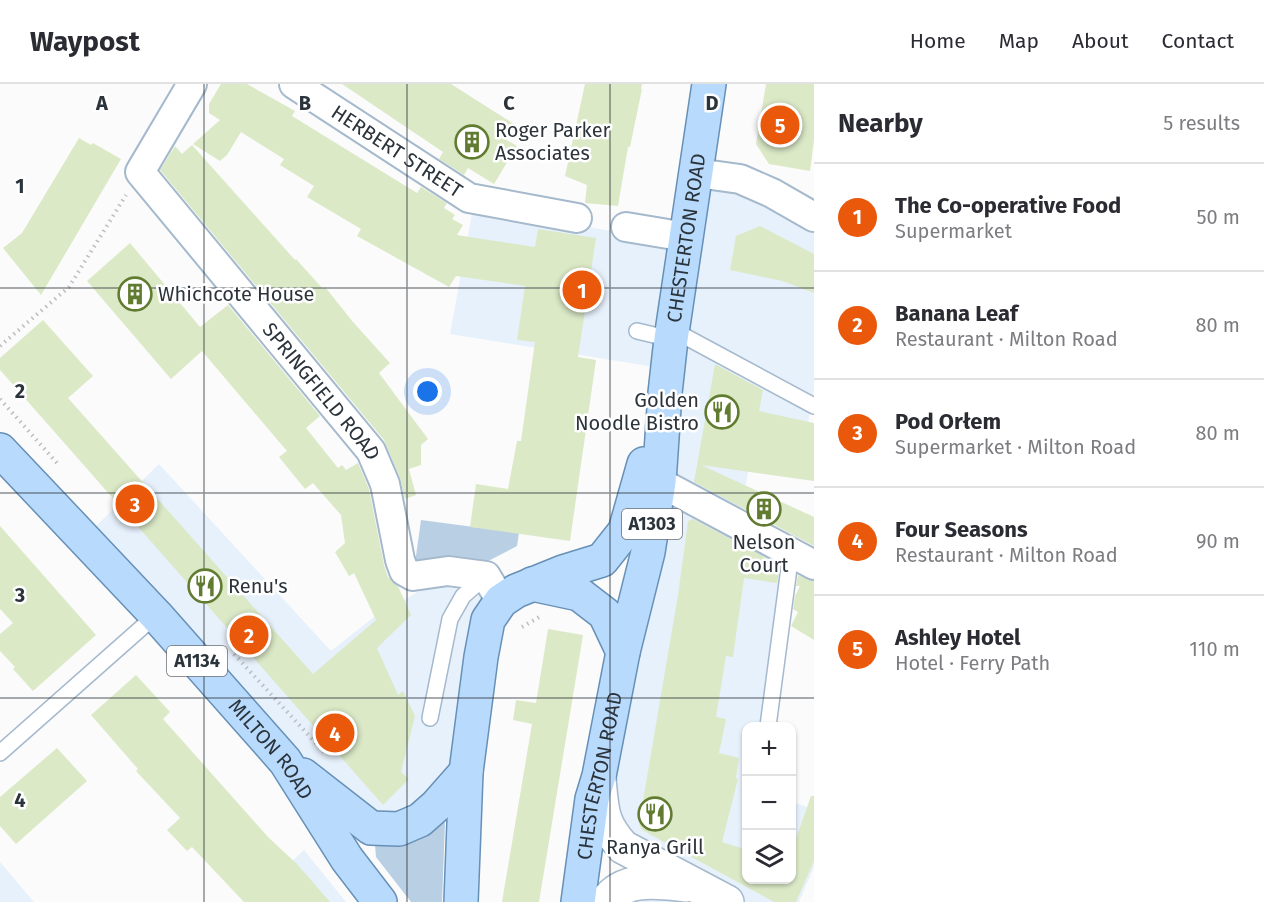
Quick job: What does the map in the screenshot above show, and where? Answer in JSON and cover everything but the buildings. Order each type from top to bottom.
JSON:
[{"type":"main road","name":"CHESTERTON ROAD","points":[[665,393],[710,84]]},
{"type":"main road","name":"A1303","points":[[623,652],[648,552],[659,482],[665,393]]},
{"type":"main road","name":"A1303","points":[[532,584],[602,560],[625,531],[665,393]]},
{"type":"main road","name":"MILTON ROAD","points":[[0,450],[156,615],[285,761],[370,896]]},
{"type":"main road","points":[[461,902],[466,772],[481,657],[494,588],[532,584],[579,594],[605,614],[623,652]]},
{"type":"main road","name":"CHESTERTON ROAD","points":[[578,902],[592,799],[599,776],[623,652]]},
{"type":"main road","points":[[285,761],[371,828],[399,829],[420,820],[437,805],[466,772]]},
{"type":"street","points":[[140,172],[192,84]]},
{"type":"street","name":"HERBERT STREET","points":[[294,84],[469,198],[577,218]]},
{"type":"street","name":"SPRINGFIELD ROAD","points":[[140,172],[371,451],[385,484],[404,571],[413,576],[448,571],[494,588]]},
{"type":"street","points":[[697,173],[740,179],[772,193],[814,217]]},
{"type":"street","points":[[625,232],[686,237]]},
{"type":"street","points":[[659,482],[803,559]]},
{"type":"street","points":[[599,776],[602,816],[623,847],[727,902]]},
{"type":"street","points":[[606,902],[622,887],[635,884],[651,882],[694,885]]},
{"type":"lane","points":[[637,331],[672,335],[814,406]]},
{"type":"lane","points":[[769,722],[803,559]]},
{"type":"lane","points":[[430,718],[450,619],[463,596],[494,588]]},
{"type":"lane","points":[[0,753],[156,615]]},
{"type":"path","points":[[0,346],[69,287],[140,172]]},
{"type":"shaded area","points":[[702,180],[741,185],[814,223],[814,390],[805,440],[756,430],[740,516],[794,565],[770,722],[742,722],[742,884],[796,884],[796,803],[814,809],[814,867],[799,902],[628,902],[650,844],[611,818],[639,590],[673,370],[450,334],[473,208],[690,244]]},
{"type":"shaded area","points":[[159,464],[331,651],[374,617],[437,581],[483,591],[457,766],[407,814],[380,818],[287,758],[86,536]]},
{"type":"shaded area","points":[[421,520],[519,533],[517,546],[469,571],[415,563]]},
{"type":"shaded area","points":[[441,822],[445,823],[442,902],[411,902],[376,857],[375,845],[411,842]]},
{"type":"shaded area","points":[[304,850],[346,902],[297,902],[277,875]]},
{"type":"shaded area","points":[[0,862],[34,902],[0,902]]},
{"type":"place","name":"Ashley Hotel","points":[[780,125]]},
{"type":"place","name":"Roger Parker Associates","points":[[472,142]]},
{"type":"place","name":"The Co-operative Food","points":[[582,290]]},
{"type":"place","name":"Whichcote House","points":[[135,294]]},
{"type":"place","name":"Golden Noodle Bistro","points":[[722,412]]},
{"type":"place","name":"Pod Orłem","points":[[135,504]]},
{"type":"place","name":"Nelson Court","points":[[764,509]]},
{"type":"place","name":"Renu's","points":[[205,586]]},
{"type":"place","name":"Banana Leaf","points":[[249,635]]},
{"type":"place","name":"Four Seasons","points":[[335,733]]},
{"type":"place","name":"Ranya Grill","points":[[655,814]]}]
